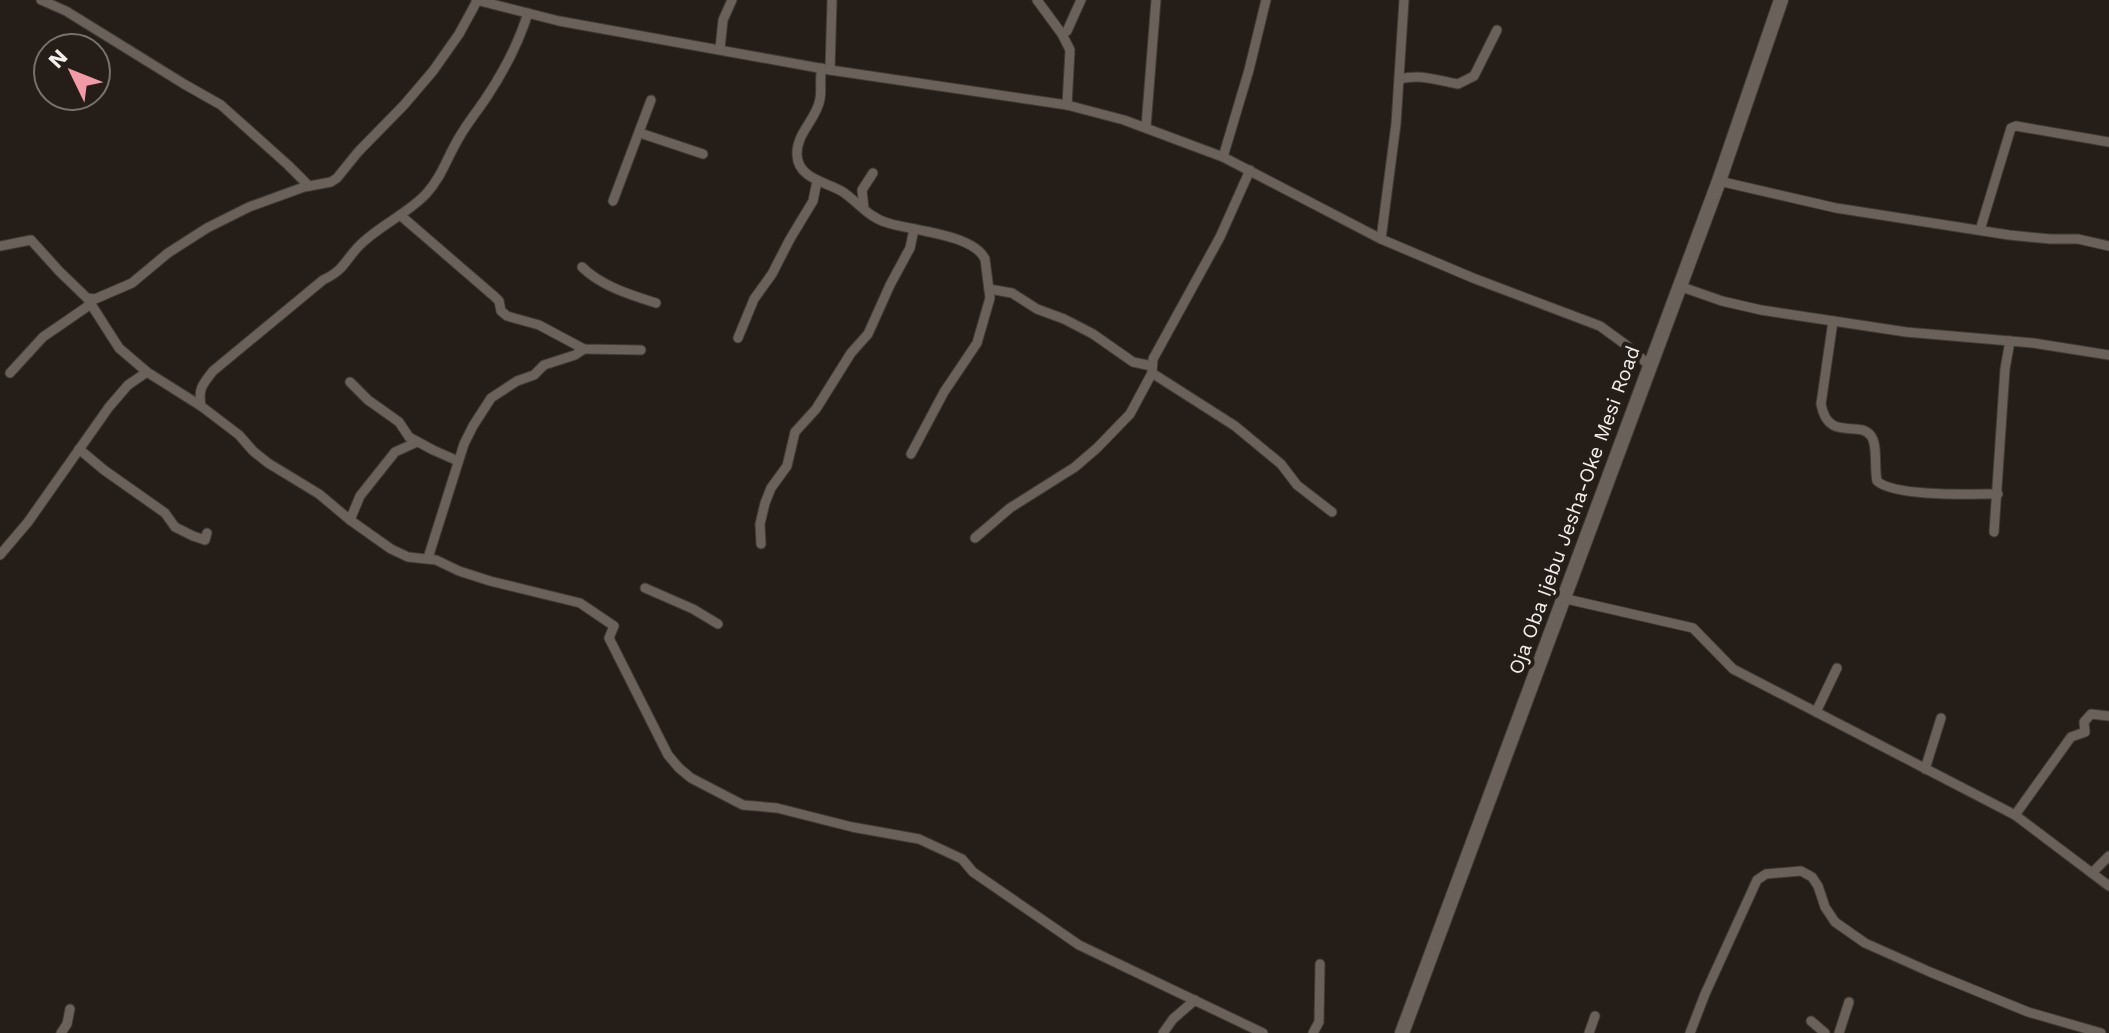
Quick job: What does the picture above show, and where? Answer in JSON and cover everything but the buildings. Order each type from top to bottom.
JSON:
[{"type":"main road","name":"Oja Oba Ijebu Jesha-Oke Mesi Road","points":[[1402,1033],[1719,181],[1781,0]]},
{"type":"street","points":[[41,0],[66,11],[221,105],[309,186]]},
{"type":"street","points":[[10,373],[43,337],[89,301],[132,283],[168,253],[207,228],[261,201],[337,178],[433,71],[459,34],[476,0],[559,21],[826,69],[1067,105],[1146,127],[1223,157],[1381,239],[1600,326],[1650,366]]},
{"type":"street","points":[[720,49],[723,20],[732,0]]},
{"type":"street","points":[[832,0],[826,69],[819,83],[820,99],[801,137],[797,151],[798,164],[817,181],[842,191],[872,217],[942,235],[977,249],[985,259],[990,298],[977,343],[944,392],[911,454]]},
{"type":"street","points":[[1037,0],[1070,50],[1067,105]]},
{"type":"street","points":[[1062,34],[1067,31],[1081,0]]},
{"type":"street","points":[[1146,127],[1156,0]]},
{"type":"street","points":[[1223,157],[1266,0]]},
{"type":"street","points":[[1381,239],[1396,124],[1404,0]]},
{"type":"street","points":[[201,406],[199,395],[202,384],[213,371],[323,280],[344,267],[358,247],[434,186],[462,131],[504,68],[520,38],[528,13]]},
{"type":"street","points":[[1399,79],[1434,77],[1458,84],[1474,76],[1497,30]]},
{"type":"street","points":[[613,201],[651,100]]},
{"type":"street","points":[[1980,230],[2011,128],[2016,126],[2109,142]]},
{"type":"street","points":[[640,133],[703,154]]},
{"type":"street","points":[[975,538],[1010,508],[1075,467],[1130,414],[1152,370],[1153,359],[1220,237],[1250,170]]},
{"type":"street","points":[[864,209],[862,190],[873,173]]},
{"type":"street","points":[[738,338],[754,299],[772,274],[813,201],[817,181]]},
{"type":"street","points":[[1719,181],[1836,208],[2050,239],[2078,239],[2109,246]]},
{"type":"street","points":[[842,191],[862,190]]},
{"type":"street","points":[[400,215],[495,297],[501,311],[507,316],[539,325],[584,349],[641,350]]},
{"type":"street","points":[[761,544],[760,524],[765,503],[771,488],[787,466],[795,432],[816,409],[851,353],[868,334],[910,248],[914,229]]},
{"type":"street","points":[[0,246],[31,240],[89,301],[119,348],[147,372],[201,406],[239,435],[268,463],[319,494],[391,549],[408,557],[428,558],[490,581],[580,603],[614,626],[609,638],[620,662],[668,755],[691,778],[743,805],[777,808],[852,827],[919,839],[947,851],[1079,945],[1263,1033]]},
{"type":"street","points":[[582,267],[591,276],[615,288],[656,303]]},
{"type":"street","points":[[1679,286],[1761,310],[1906,332],[2010,341],[2109,355]]},
{"type":"street","points":[[989,289],[1012,293],[1037,309],[1093,334],[1133,362],[1152,370],[1235,426],[1281,464],[1297,485],[1332,512]]},
{"type":"street","points":[[1833,321],[1822,414],[1832,425],[1865,431],[1870,435],[1875,447],[1877,481],[1897,489],[1947,494],[1998,494]]},
{"type":"street","points":[[1994,532],[2005,369],[2010,341]]},
{"type":"street","points":[[428,558],[458,461],[473,426],[491,398],[517,381],[534,375],[544,365],[584,349]]},
{"type":"street","points":[[0,555],[28,522],[128,385],[147,372]]},
{"type":"street","points":[[350,382],[368,400],[399,422],[409,437],[458,461]]},
{"type":"street","points":[[350,520],[360,496],[395,452],[400,447],[417,442]]},
{"type":"street","points":[[79,449],[165,513],[175,527],[205,540],[207,533]]},
{"type":"street","points":[[645,588],[718,624]]},
{"type":"street","points":[[1562,598],[1693,628],[1733,669],[2015,815],[2109,886]]},
{"type":"street","points":[[1816,712],[1837,668]]},
{"type":"street","points":[[2015,815],[2071,737],[2085,732],[2084,722],[2091,714],[2109,716]]},
{"type":"street","points":[[1925,769],[1941,718]]},
{"type":"street","points":[[2092,873],[2109,856]]},
{"type":"street","points":[[1690,1033],[1757,880],[1766,874],[1801,871],[1812,877],[1835,922],[1865,943],[2028,1012],[2101,1033]]},
{"type":"street","points":[[1313,1033],[1319,1022],[1320,964]]},
{"type":"street","points":[[1163,1033],[1173,1019],[1195,1000]]},
{"type":"street","points":[[1839,1033],[1849,1002]]},
{"type":"street","points":[[61,1033],[67,1024],[70,1009]]},
{"type":"street","points":[[1589,1033],[1595,1016]]},
{"type":"street","points":[[1811,1021],[1825,1033]]}]
